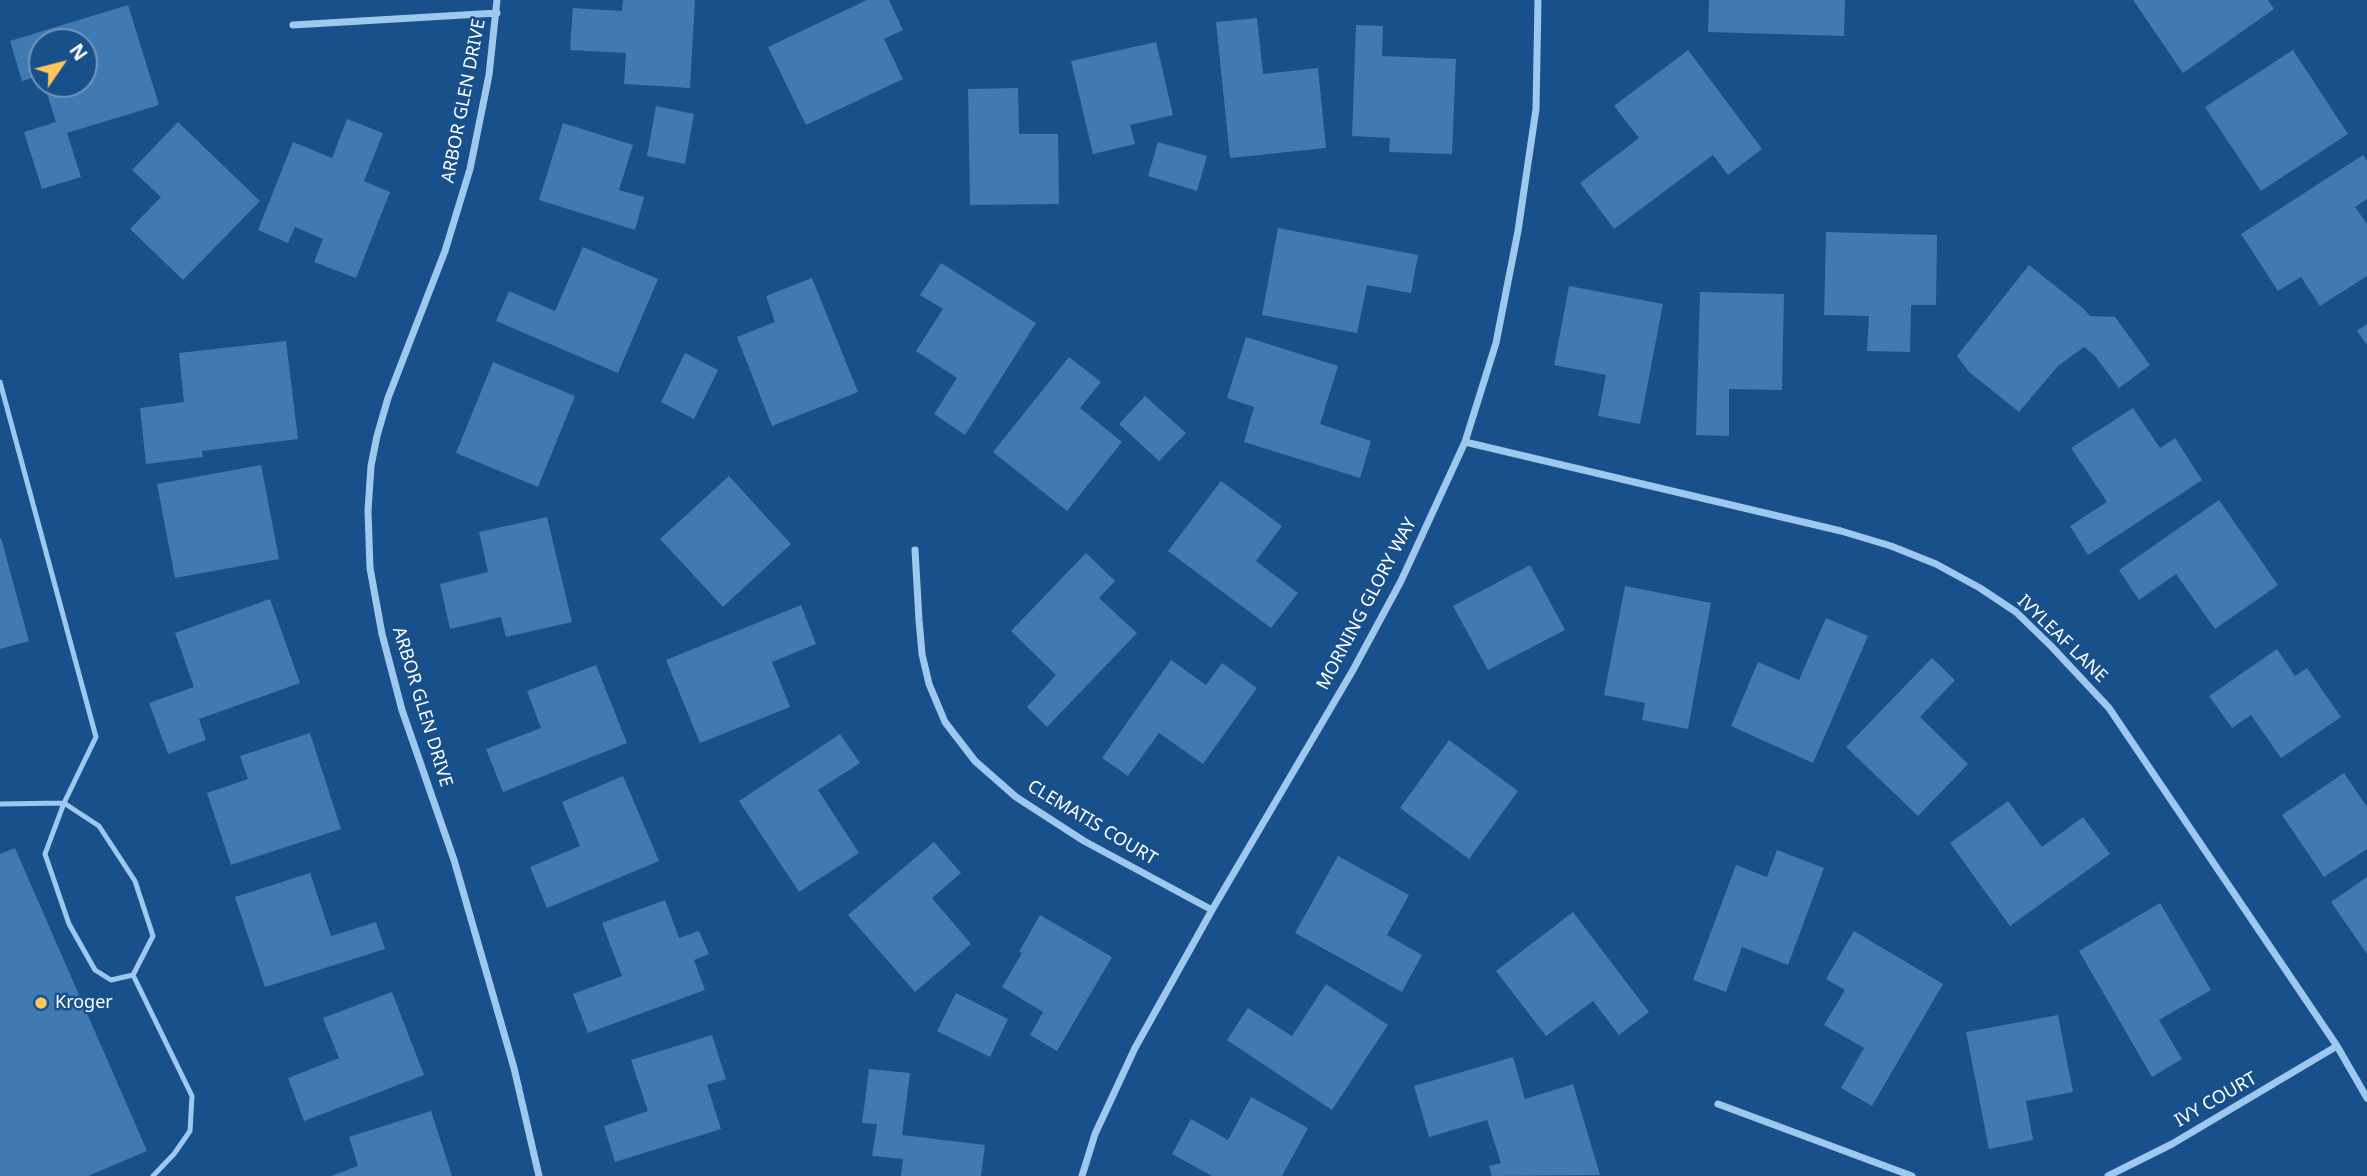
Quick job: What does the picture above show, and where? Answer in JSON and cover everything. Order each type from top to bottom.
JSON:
[{"type":"street","name":"ARBOR GLEN DRIVE","points":[[497,0],[489,75],[470,169],[445,251],[388,398],[377,436],[371,466],[368,511],[370,568],[382,634],[402,710],[454,860],[514,1068],[539,1176]]},
{"type":"street","name":"MORNING GLORY WAY","points":[[1082,1176],[1095,1134],[1135,1048],[1212,910],[1353,670],[1401,581],[1465,442],[1496,343],[1518,231],[1536,109],[1538,0]]},
{"type":"street","points":[[293,25],[497,13]]},
{"type":"street","name":"IVYLEAF LANE","points":[[1465,442],[1841,531],[1891,546],[1936,565],[2007,606],[2051,646],[2109,708],[2337,1046],[2367,1098]]},
{"type":"street","name":"CLEMATIS COURT","points":[[915,550],[922,654],[929,684],[945,722],[975,761],[1016,797],[1084,841],[1212,910]]},
{"type":"street","name":"IVY COURT","points":[[2108,1176],[2172,1144],[2337,1046]]},
{"type":"street","points":[[1718,1104],[1912,1176]]},
{"type":"lane","points":[[0,382],[96,737],[64,803],[45,854],[69,924],[95,970],[111,980],[133,975]]},
{"type":"lane","points":[[0,804],[64,803],[99,826],[135,881],[153,936],[133,975]]},
{"type":"lane","points":[[133,975],[192,1096],[190,1131],[174,1154],[153,1176]]},
{"type":"building","points":[[623,0],[695,0],[690,88],[624,84],[626,53],[570,50],[573,8],[622,11]]},
{"type":"building","points":[[867,0],[889,0],[903,30],[884,39],[903,79],[806,125],[768,47]]},
{"type":"building","points":[[1709,0],[1845,0],[1844,36],[1708,32]]},
{"type":"building","points":[[2133,0],[2268,0],[2274,9],[2183,73]]},
{"type":"building","points":[[128,5],[159,105],[67,133],[81,177],[42,189],[24,132],[56,122],[48,98],[98,98],[98,28],[53,28]]},
{"type":"building","points":[[1257,18],[1263,74],[1318,68],[1326,148],[1230,158],[1216,22]]},
{"type":"building","points":[[1356,25],[1383,26],[1382,56],[1456,59],[1452,154],[1389,152],[1390,138],[1352,136]]},
{"type":"building","points":[[28,36],[28,79],[22,81],[10,41]]},
{"type":"building","points":[[1156,42],[1173,115],[1130,125],[1135,144],[1093,154],[1071,61]]},
{"type":"building","points":[[1688,50],[1762,149],[1728,175],[1713,155],[1614,229],[1580,183],[1639,138],[1614,106]]},
{"type":"building","points":[[2293,50],[2348,134],[2261,191],[2205,107]]},
{"type":"building","points":[[1018,88],[1019,134],[1058,134],[1059,204],[970,205],[968,89]]},
{"type":"building","points":[[656,106],[694,114],[685,164],[647,156]]},
{"type":"building","points":[[347,119],[383,133],[364,181],[390,192],[356,278],[314,262],[323,239],[295,227],[288,243],[258,230],[293,142],[332,158]]},
{"type":"building","points":[[178,122],[260,201],[183,280],[130,229],[161,197],[132,170]]},
{"type":"building","points":[[563,123],[633,145],[619,190],[644,197],[635,230],[539,200]]},
{"type":"building","points":[[1158,142],[1207,156],[1197,191],[1148,176]]},
{"type":"building","points":[[2363,155],[2367,161],[2367,199],[2355,207],[2367,224],[2367,276],[2320,306],[2301,277],[2278,291],[2241,234]]},
{"type":"building","points":[[1278,228],[1418,255],[1411,293],[1367,285],[1357,333],[1262,315]]},
{"type":"building","points":[[1826,232],[1937,235],[1936,305],[1911,305],[1910,352],[1867,351],[1869,316],[1824,315]]},
{"type":"building","points":[[583,247],[658,279],[618,373],[496,321],[509,291],[555,311]]},
{"type":"building","points":[[941,263],[1036,323],[965,435],[934,414],[957,378],[916,351],[943,309],[920,295]]},
{"type":"building","points":[[2029,265],[2090,316],[2115,317],[2150,365],[2119,388],[2095,356],[2084,347],[2058,366],[2019,412],[1969,372],[1957,356]]},
{"type":"building","points":[[812,278],[858,392],[772,426],[737,337],[775,322],[766,296]]},
{"type":"building","points":[[1569,286],[1663,304],[1640,424],[1598,416],[1606,375],[1554,365]]},
{"type":"building","points":[[1700,292],[1784,294],[1782,390],[1729,389],[1729,436],[1696,435]]},
{"type":"building","points":[[2367,324],[2367,345],[2357,331]]},
{"type":"building","points":[[1246,337],[1338,366],[1320,424],[1371,441],[1360,478],[1244,442],[1254,407],[1227,398]]},
{"type":"building","points":[[286,341],[298,439],[202,451],[203,457],[146,464],[140,408],[184,402],[179,353]]},
{"type":"building","points":[[685,353],[718,370],[694,419],[661,402]]},
{"type":"building","points":[[1069,357],[1101,382],[1080,408],[1122,442],[1067,511],[993,452]]},
{"type":"building","points":[[493,362],[575,396],[538,487],[456,453]]},
{"type":"building","points":[[1145,396],[1186,433],[1159,461],[1119,424]]},
{"type":"building","points":[[2133,408],[2160,448],[2175,438],[2202,480],[2088,555],[2070,526],[2107,502],[2071,448]]},
{"type":"building","points":[[261,465],[279,559],[175,578],[157,484]]},
{"type":"building","points":[[729,476],[791,544],[723,607],[660,539]]},
{"type":"building","points":[[1221,481],[1282,526],[1256,561],[1298,593],[1271,628],[1168,551]]},
{"type":"building","points":[[2219,500],[2278,585],[2215,629],[2176,574],[2139,600],[2119,570]]},
{"type":"building","points":[[547,517],[572,622],[506,637],[501,617],[450,629],[440,584],[488,572],[479,532]]},
{"type":"building","points":[[0,539],[29,641],[0,649]]},
{"type":"building","points":[[1086,553],[1115,581],[1099,598],[1137,633],[1047,727],[1027,707],[1056,675],[1011,631]]},
{"type":"building","points":[[1530,565],[1565,630],[1488,670],[1453,606]]},
{"type":"building","points":[[1625,586],[1711,603],[1688,729],[1642,720],[1645,703],[1604,695]]},
{"type":"building","points":[[270,599],[300,683],[199,719],[206,740],[168,754],[149,703],[194,687],[175,633]]},
{"type":"building","points":[[801,605],[816,644],[772,662],[790,707],[700,743],[666,660]]},
{"type":"building","points":[[1826,618],[1868,636],[1813,763],[1731,726],[1758,662],[1799,680]]},
{"type":"building","points":[[2277,649],[2295,676],[2307,668],[2341,717],[2281,758],[2251,715],[2232,728],[2209,696]]},
{"type":"building","points":[[1932,658],[1955,680],[1920,717],[1968,764],[1918,816],[1846,747]]},
{"type":"building","points":[[1171,660],[1206,685],[1222,663],[1257,688],[1203,764],[1159,733],[1128,776],[1102,758]]},
{"type":"building","points":[[596,665],[627,743],[503,792],[486,749],[541,728],[527,691]]},
{"type":"building","points":[[310,733],[341,829],[231,865],[207,793],[248,779],[240,756]]},
{"type":"building","points":[[840,734],[860,763],[818,790],[859,853],[799,892],[739,801]]},
{"type":"building","points":[[1449,740],[1518,791],[1469,859],[1400,808]]},
{"type":"building","points":[[2344,773],[2367,807],[2367,849],[2324,877],[2282,815]]},
{"type":"building","points":[[623,776],[659,861],[547,908],[530,867],[580,846],[562,802]]},
{"type":"building","points":[[2008,801],[2042,847],[2083,817],[2110,854],[2010,926],[1950,843]]},
{"type":"building","points":[[934,842],[961,873],[932,898],[971,944],[915,992],[848,915]]},
{"type":"building","name":"Kroger","points":[[15,848],[147,1151],[88,1176],[0,1176],[0,854]]},
{"type":"building","points":[[1777,850],[1824,868],[1788,965],[1742,947],[1726,992],[1693,980],[1736,865],[1767,877]]},
{"type":"building","points":[[1338,856],[1409,895],[1387,935],[1422,955],[1402,992],[1295,933]]},
{"type":"building","points":[[310,873],[331,936],[376,922],[385,949],[265,987],[235,897]]},
{"type":"building","points":[[2367,877],[2367,954],[2331,902]]},
{"type":"building","points":[[665,900],[679,938],[699,931],[709,954],[694,960],[705,990],[588,1033],[573,994],[622,976],[602,923]]},
{"type":"building","points":[[2160,903],[2211,990],[2159,1020],[2182,1059],[2152,1077],[2079,951]]},
{"type":"building","points":[[1573,912],[1649,1012],[1619,1035],[1593,1001],[1546,1036],[1496,971]]},
{"type":"building","points":[[1040,915],[1112,957],[1057,1051],[1030,1035],[1043,1012],[1002,987]]},
{"type":"building","points":[[1854,931],[1943,984],[1872,1106],[1841,1088],[1864,1048],[1824,1025],[1845,990],[1826,979]]},
{"type":"building","points":[[1326,984],[1388,1025],[1332,1110],[1227,1040],[1248,1008],[1292,1036]]},
{"type":"building","points":[[392,992],[424,1075],[304,1121],[288,1078],[339,1058],[323,1018]]},
{"type":"building","points":[[956,993],[1008,1019],[990,1057],[937,1031]]},
{"type":"building","points":[[2058,1015],[2073,1092],[2026,1101],[2033,1140],[1989,1149],[1966,1032]]},
{"type":"building","points":[[712,1035],[726,1079],[707,1085],[721,1129],[615,1162],[604,1126],[648,1111],[631,1060]]},
{"type":"building","points":[[1513,1057],[1525,1099],[1573,1084],[1600,1175],[1492,1176],[1489,1166],[1501,1163],[1487,1120],[1429,1137],[1414,1086]]},
{"type":"building","points":[[869,1069],[910,1073],[902,1135],[985,1145],[981,1176],[901,1176],[903,1159],[872,1156],[877,1124],[862,1123]]},
{"type":"building","points":[[1251,1097],[1308,1128],[1282,1176],[1212,1176],[1172,1154],[1191,1119],[1228,1140]]},
{"type":"building","points":[[431,1111],[452,1176],[331,1176],[358,1166],[349,1137]]},
{"type":"place","name":"Kroger","points":[[41,1003]]}]
